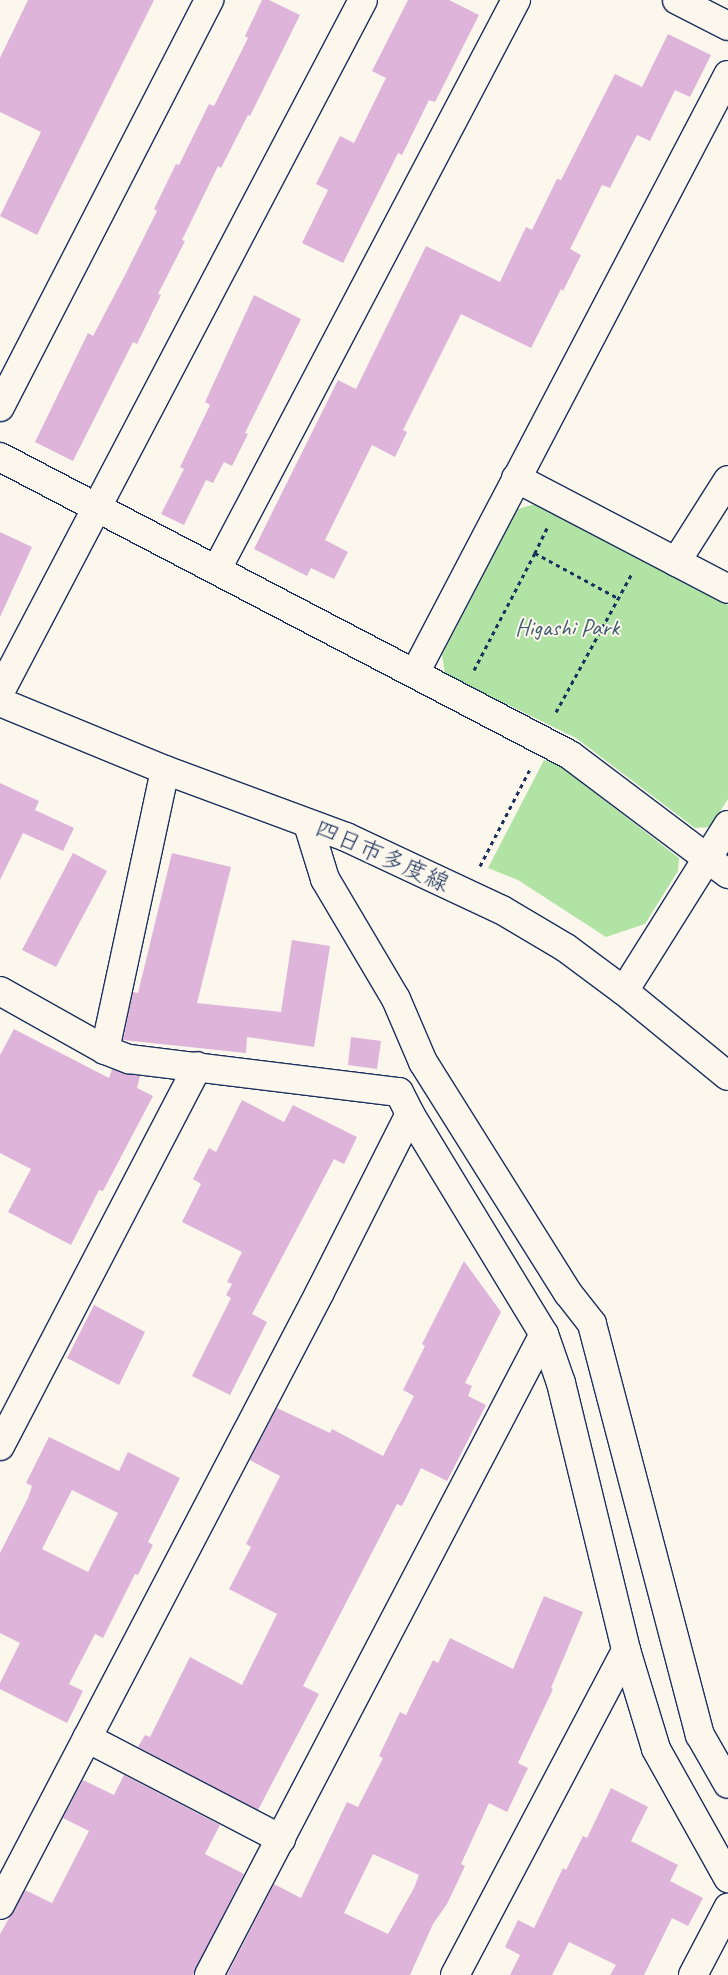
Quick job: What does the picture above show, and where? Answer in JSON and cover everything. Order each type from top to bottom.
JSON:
[{"type":"street","points":[[0,407],[209,0]]},
{"type":"street","points":[[0,692],[95,507],[363,0]]},
{"type":"street","points":[[217,569],[516,0]]},
{"type":"street","points":[[676,0],[728,26]]},
{"type":"street","points":[[415,673],[728,75]]},
{"type":"street","points":[[0,457],[570,755],[728,874]]},
{"type":"street","points":[[516,478],[728,589]]},
{"type":"street","points":[[676,562],[728,480]]},
{"type":"street","name":"四日市多度線","points":[[0,702],[165,770],[346,837],[502,910],[566,948],[624,991],[728,1076]]},
{"type":"street","points":[[105,1050],[165,770]]},
{"type":"street","points":[[308,824],[325,879],[396,999],[423,1062],[568,1293],[592,1324],[700,1735],[728,1784]]},
{"type":"street","points":[[624,991],[728,825]]},
{"type":"street","points":[[0,991],[105,1050],[129,1058],[400,1092],[410,1114],[544,1334],[561,1384],[626,1650],[656,1749],[728,1878]]},
{"type":"street","points":[[0,1446],[198,1066]]},
{"type":"street","points":[[0,1905],[320,1292],[410,1114]]},
{"type":"street","points":[[209,1975],[544,1334]]},
{"type":"street","points":[[455,1975],[626,1650]]},
{"type":"street","points":[[88,1738],[281,1839]]},
{"type":"street","points":[[693,1975],[728,1908]]},
{"type":"path","points":[[470,676],[561,502]]},
{"type":"path","points":[[478,870],[540,739],[646,546]]},
{"type":"path","points":[[535,553],[618,598]]},
{"type":"green space","name":"Higashi Park","points":[[535,504],[728,605],[728,799],[710,827],[695,828],[576,738],[445,674],[442,655],[518,509]]},
{"type":"green space","points":[[544,760],[560,766],[679,858],[678,871],[645,924],[606,937],[518,880],[488,868]]},
{"type":"building","points":[[28,0],[154,0],[37,235],[0,216],[41,132],[0,112],[0,58]]},
{"type":"building","points":[[262,0],[269,0],[300,15],[250,116],[248,115],[221,168],[218,166],[182,240],[185,241],[158,294],[161,295],[137,344],[133,342],[73,461],[35,442],[88,333],[93,336],[124,277],[157,211],[154,209],[176,164],[179,165],[209,104],[214,106],[248,38],[245,36]]},
{"type":"building","points":[[408,0],[449,0],[479,15],[435,102],[429,100],[402,155],[398,153],[343,263],[302,243],[328,190],[316,184],[340,136],[354,143],[386,78],[372,71]]},
{"type":"building","points":[[668,34],[711,55],[690,97],[675,90],[650,141],[637,135],[610,188],[602,185],[570,249],[581,255],[563,291],[561,289],[531,348],[461,314],[403,430],[407,432],[395,457],[372,445],[325,540],[348,552],[334,579],[311,568],[307,576],[254,549],[338,380],[356,389],[426,246],[500,282],[526,227],[532,230],[557,179],[561,180],[615,74],[642,87]]},
{"type":"building","points":[[254,295],[301,319],[245,433],[248,434],[232,466],[224,462],[213,483],[206,480],[184,525],[161,514],[184,469],[180,467],[210,405],[205,402]]},
{"type":"building","points":[[0,532],[32,547],[0,617]]},
{"type":"building","points":[[0,783],[39,801],[35,810],[74,828],[63,851],[23,833],[0,880]]},
{"type":"building","points":[[73,853],[107,871],[56,967],[22,950]]},
{"type":"building","points":[[172,853],[231,867],[197,1003],[281,1012],[292,940],[330,946],[314,1047],[247,1037],[246,1053],[123,1040],[133,992],[138,993]]},
{"type":"building","points":[[14,1029],[109,1078],[112,1069],[140,1076],[137,1088],[153,1096],[103,1191],[99,1190],[71,1245],[8,1212],[31,1169],[0,1153],[0,1055]]},
{"type":"building","points":[[351,1037],[381,1041],[377,1069],[348,1065]]},
{"type":"building","points":[[242,1100],[284,1122],[293,1105],[357,1137],[344,1164],[334,1159],[252,1314],[267,1322],[230,1395],[192,1376],[231,1298],[226,1295],[232,1284],[227,1282],[242,1252],[182,1222],[201,1184],[193,1179],[209,1148],[216,1152]]},
{"type":"building","points":[[464,1261],[501,1312],[465,1383],[472,1386],[468,1396],[486,1405],[447,1481],[421,1468],[402,1506],[397,1504],[303,1686],[319,1694],[258,1810],[138,1747],[145,1735],[150,1737],[190,1657],[242,1685],[277,1614],[229,1589],[251,1547],[246,1544],[280,1476],[250,1460],[277,1408],[330,1433],[332,1429],[383,1456],[414,1396],[403,1390],[425,1346],[422,1344]]},
{"type":"building","points":[[94,1305],[145,1332],[119,1385],[67,1358]]},
{"type":"building","points":[[49,1437],[119,1471],[128,1452],[180,1478],[148,1542],[153,1545],[138,1575],[135,1574],[103,1638],[95,1634],[69,1684],[83,1691],[67,1723],[0,1689],[0,1683],[20,1643],[0,1633],[0,1553],[28,1498],[32,1486],[26,1483]],"holes":[[[72,1490],[118,1513],[88,1572],[42,1549]]]},
{"type":"building","points":[[544,1596],[583,1612],[551,1688],[553,1689],[518,1763],[528,1768],[507,1812],[489,1803],[461,1864],[465,1866],[447,1904],[433,1924],[410,1975],[227,1975],[274,1884],[301,1898],[347,1802],[358,1807],[383,1758],[379,1756],[400,1712],[406,1715],[433,1660],[438,1663],[450,1638],[513,1669]],"holes":[[[373,1854],[419,1875],[414,1888],[388,1934],[344,1913]]]},
{"type":"building","points":[[124,1775],[220,1825],[205,1854],[244,1874],[193,1975],[0,1975],[0,1934],[25,1890],[52,1903],[89,1831],[63,1818],[83,1780],[114,1795]]},
{"type":"building","points":[[611,1788],[648,1807],[631,1841],[678,1865],[670,1881],[703,1898],[688,1926],[672,1918],[644,1975],[610,1975],[616,1965],[569,1942],[552,1975],[510,1975],[520,1955],[505,1947],[518,1920],[534,1928],[563,1868],[566,1870],[583,1836],[587,1838]]}]
